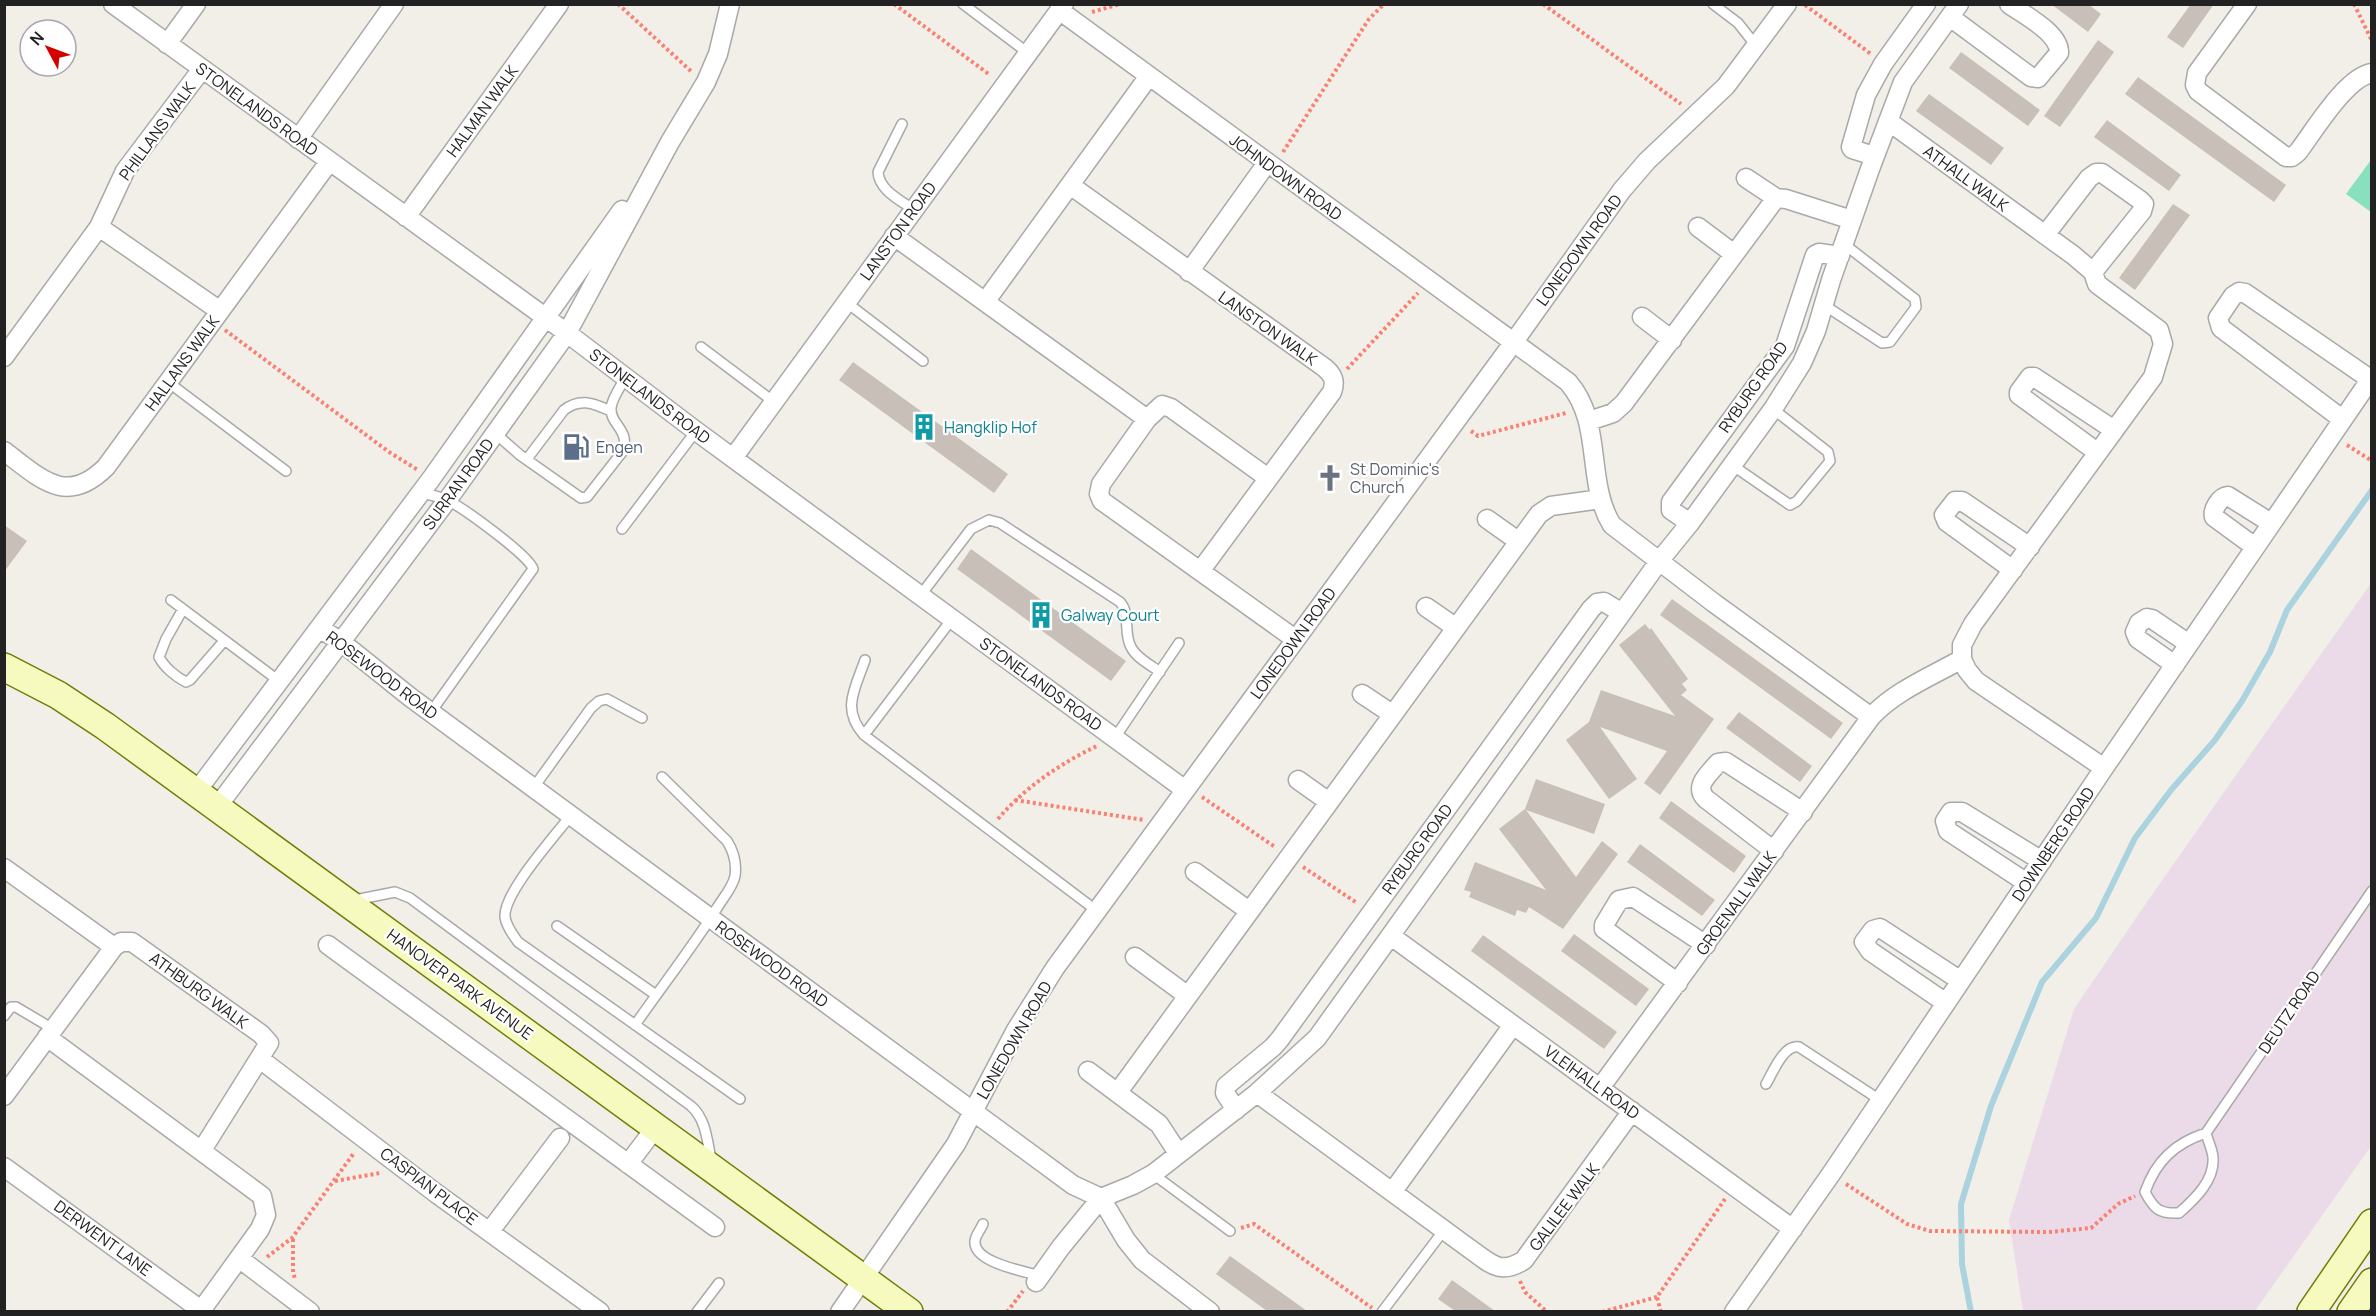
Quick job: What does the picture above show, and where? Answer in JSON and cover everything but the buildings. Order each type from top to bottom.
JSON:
[{"type":"street","name":"STONELANDS ROAD","points":[[113,4],[567,333],[696,431],[1184,789]]},
{"type":"street","points":[[167,44],[196,4]]},
{"type":"street","points":[[298,139],[394,4]]},
{"type":"street","name":"HALMAN WALK","points":[[406,218],[558,4]]},
{"type":"street","name":"SURRAN ROAD","points":[[207,799],[340,641],[447,500],[567,333],[670,142],[706,82],[718,54],[730,4]]},
{"type":"street","name":"LONEDOWN ROAD","points":[[840,1311],[956,1144],[1016,1030],[1055,968],[1184,789],[1456,421],[1622,190],[1647,161],[1726,86],[1787,4]]},
{"type":"street","points":[[1874,156],[1852,149],[1851,144],[1862,102],[1883,64],[1926,4]]},
{"type":"street","name":"RYBURG ROAD","points":[[1101,1198],[1153,1174],[1257,1094],[1317,1038],[1660,560],[1690,523],[1773,409],[1802,363],[1816,331],[1874,156],[1903,82],[1954,11],[2031,77],[2038,78],[2058,53],[2058,44],[2053,36],[2009,4]]},
{"type":"street","points":[[2247,4],[2197,73],[2195,85],[2198,92],[2286,157],[2289,158],[2298,152],[2349,84],[2364,74],[2372,73]]},
{"type":"street","name":"LANSTON ROAD","points":[[733,458],[1061,7]]},
{"type":"street","name":"JOHNDOWN ROAD","points":[[1061,7],[1149,76],[1568,382],[1580,395]]},
{"type":"street","name":"PHILLANS WALK","points":[[4,357],[99,227],[125,171],[202,69]]},
{"type":"street","points":[[985,302],[1149,76]]},
{"type":"street","name":"ATHALL WALK","points":[[1888,121],[2093,272],[2097,284],[2159,330],[2163,338],[2153,376],[1966,634],[1962,645],[1962,659]]},
{"type":"street","name":"SURRAN ROAD","points":[[207,799],[279,681],[426,486],[670,142]]},
{"type":"street","name":"HALLANS WALK","points":[[4,451],[41,479],[53,485],[75,488],[86,484],[106,467],[329,162]]},
{"type":"street","points":[[1190,272],[1270,165]]},
{"type":"street","points":[[2045,235],[2089,178],[2096,173],[2102,173],[2140,200],[2144,204],[2142,211],[2093,272]]},
{"type":"street","points":[[1746,178],[1776,198],[1786,199],[1852,220]]},
{"type":"street","name":"LANSTON WALK","points":[[1070,185],[1325,368],[1333,376],[1334,383]]},
{"type":"street","points":[[1588,421],[1607,416],[1620,407],[1776,198]]},
{"type":"street","points":[[99,227],[216,315]]},
{"type":"street","points":[[1698,227],[1734,254]]},
{"type":"street","points":[[894,236],[1147,420]]},
{"type":"street","name":"RYBURG ROAD","points":[[1690,523],[1671,510],[1671,502],[1785,346],[1815,255],[1842,250]]},
{"type":"street","points":[[2342,418],[2221,328],[2217,321],[2233,296],[2239,292],[2245,293],[2371,378]]},
{"type":"street","points":[[1642,317],[1672,340]]},
{"type":"street","points":[[2097,452],[2019,395],[2030,377],[2034,377],[2114,430]]},
{"type":"street","name":"DOWNBERG ROAD","points":[[1734,1311],[1793,1228],[2371,378]]},
{"type":"street","points":[[1201,570],[1332,392],[1334,383]]},
{"type":"street","points":[[1580,395],[1588,421],[1601,499],[1612,525],[1714,603],[1871,717]]},
{"type":"street","points":[[1268,478],[1167,406],[1159,406],[1101,484],[1100,498],[1295,639]]},
{"type":"street","points":[[2255,546],[2214,517],[2217,504],[2228,496],[2271,523]]},
{"type":"street","points":[[1118,1092],[1539,514],[1551,506],[1601,499]]},
{"type":"street","points":[[2013,570],[1947,522],[1944,515],[1955,501],[1962,501],[2030,547]]},
{"type":"street","points":[[1487,519],[1518,541]]},
{"type":"street","name":"RYBURG ROAD","points":[[1236,1110],[1225,1093],[1226,1086],[1280,1039],[1591,609],[1597,603],[1604,602],[1610,603],[1622,613]]},
{"type":"street","points":[[1426,607],[1455,627]]},
{"type":"street","points":[[2175,665],[2138,639],[2135,632],[2137,627],[2143,620],[2152,619],[2189,644]]},
{"type":"street","name":"ROSEWOOD ROAD","points":[[319,628],[340,641],[431,712],[1073,1185],[1101,1198]]},
{"type":"street","points":[[1962,659],[1976,681],[2104,768]]},
{"type":"street","name":"GROENALL WALK","points":[[1600,1088],[1871,717],[1894,697],[1962,659]]},
{"type":"street","name":"HANOVER PARK AVENUE","points":[[4,667],[77,707],[207,799],[909,1311]]},
{"type":"street","points":[[1362,694],[1392,714]]},
{"type":"street","points":[[1774,851],[1706,799],[1701,792],[1701,785],[1718,763],[1726,762],[1803,812]]},
{"type":"street","points":[[1298,780],[1329,801]]},
{"type":"street","points":[[2027,883],[1948,831],[1945,821],[1951,812],[1962,812],[2042,861]]},
{"type":"street","points":[[4,868],[114,947],[7,1086]]},
{"type":"street","points":[[1195,872],[1249,911]]},
{"type":"street","points":[[1678,983],[1604,928],[1619,900],[1634,897],[1706,945]]},
{"type":"street","points":[[1946,1003],[1870,951],[1864,942],[1873,930],[1880,928],[1961,981]]},
{"type":"street","name":"VLEIHALL ROAD","points":[[1391,936],[1793,1228]]},
{"type":"street","name":"ATHBURG WALK","points":[[114,947],[125,941],[136,944],[261,1034],[269,1043],[202,1150]]},
{"type":"street","points":[[328,945],[715,1227]]},
{"type":"street","points":[[1135,957],[1188,996]]},
{"type":"street","points":[[1393,1191],[1513,1025]]},
{"type":"street","points":[[50,1033],[262,1196],[265,1203],[264,1222],[247,1265],[200,1310]]},
{"type":"street","name":"CASPIAN PLACE","points":[[260,1059],[398,1164],[600,1311]]},
{"type":"street","points":[[1088,1071],[1159,1124],[1178,1153]]},
{"type":"street","points":[[1257,1094],[1494,1265],[1503,1269],[1514,1267]]},
{"type":"street","name":"GALILEE WALK","points":[[1514,1267],[1524,1260],[1537,1245],[1632,1112]]},
{"type":"street","points":[[628,1164],[656,1127]]},
{"type":"street","points":[[490,1232],[560,1138]]},
{"type":"street","name":"DERWENT LANE","points":[[4,1167],[200,1310]]},
{"type":"street","points":[[1034,1281],[1101,1198],[1126,1240],[1143,1260],[1210,1311]]},
{"type":"street","points":[[2311,1311],[2372,1223]]},
{"type":"street","points":[[247,1265],[304,1307]]},
{"type":"street","points":[[2351,1311],[2371,1283]]},
{"type":"lane","points":[[963,4],[1028,53]]},
{"type":"lane","points":[[1713,4],[1738,23],[1757,46]]},
{"type":"lane","points":[[902,124],[878,172],[878,177],[883,187],[914,210]]},
{"type":"lane","points":[[1824,304],[1882,343],[1890,342],[1916,307],[1915,299],[1842,250]]},
{"type":"lane","points":[[846,302],[923,361]]},
{"type":"lane","points":[[701,347],[774,402]]},
{"type":"lane","points":[[495,433],[581,498],[590,496],[623,451],[626,442],[611,411],[625,378]]},
{"type":"lane","points":[[168,382],[286,471]]},
{"type":"lane","points":[[527,459],[564,410],[571,405],[583,401],[611,411]]},
{"type":"lane","points":[[1732,465],[1790,505],[1797,501],[1830,461],[1828,452],[1773,409]]},
{"type":"lane","points":[[622,529],[696,431]]},
{"type":"lane","points":[[426,486],[527,558],[533,569],[431,712]]},
{"type":"lane","points":[[921,596],[971,529],[989,520],[1000,523],[1120,602],[1125,610],[1131,648],[1135,654],[1160,672]]},
{"type":"lane","points":[[171,600],[279,681]]},
{"type":"lane","points":[[183,609],[159,657],[162,664],[182,680],[186,682],[190,680],[224,640]]},
{"type":"lane","points":[[864,735],[952,620]]},
{"type":"lane","points":[[1114,739],[1179,643]]},
{"type":"lane","points":[[865,660],[850,705],[853,723],[864,735],[1097,911]]},
{"type":"lane","points":[[534,787],[591,708],[599,701],[607,699],[642,718]]},
{"type":"lane","points":[[634,1025],[710,919],[734,879],[736,866],[734,853],[719,833],[662,777]]},
{"type":"lane","points":[[572,814],[510,896],[506,905],[505,921],[518,942],[740,1099]]},
{"type":"lane","name":"DEUTZ ROAD","points":[[2206,1133],[2372,891]]},
{"type":"lane","points":[[346,902],[395,892],[410,898],[698,1112],[714,1170]]},
{"type":"lane","points":[[557,926],[656,995]]},
{"type":"lane","points":[[4,1016],[11,1007],[16,1007],[50,1033]]},
{"type":"lane","points":[[1766,1084],[1788,1048],[1794,1046],[1799,1047],[1880,1100]]},
{"type":"lane","points":[[2206,1133],[2213,1157],[2211,1175],[2190,1204],[2179,1213],[2164,1214],[2152,1204],[2145,1192],[2150,1178],[2173,1149],[2187,1139],[2206,1133]]},
{"type":"lane","points":[[1153,1174],[1230,1231]]},
{"type":"lane","points":[[983,1224],[975,1240],[976,1247],[986,1259],[1034,1281]]},
{"type":"lane","points":[[1382,1311],[1444,1230]]},
{"type":"lane","points":[[697,1311],[719,1283]]},
{"type":"path","points":[[618,4],[656,37],[681,64],[706,82]]},
{"type":"path","points":[[894,4],[1005,86]]},
{"type":"path","points":[[1270,165],[1369,19],[1384,4]]},
{"type":"path","points":[[1543,4],[1696,115]]},
{"type":"path","points":[[1804,4],[1883,64]]},
{"type":"path","points":[[2354,4],[2372,41]]},
{"type":"path","points":[[1334,383],[1430,281]]},
{"type":"path","points":[[216,315],[389,452],[426,486]]},
{"type":"path","points":[[1456,421],[1478,436],[1566,414],[1580,395]]},
{"type":"path","points":[[2343,441],[2372,461]]},
{"type":"path","points":[[989,830],[1014,800],[1076,756],[1114,739]]},
{"type":"path","points":[[1014,800],[1161,823]]},
{"type":"path","points":[[247,1265],[262,1260],[292,1238],[366,1138]]},
{"type":"path","points":[[334,1181],[391,1171],[398,1164]]},
{"type":"path","points":[[1840,1181],[1907,1224],[1930,1231],[2049,1232],[2091,1228],[2118,1204],[2145,1192]]},
{"type":"path","points":[[1602,1311],[1657,1297],[1733,1186]]},
{"type":"path","points":[[1230,1231],[1254,1224],[1377,1311]]},
{"type":"path","points":[[292,1238],[293,1272],[304,1307]]},
{"type":"path","points":[[1514,1267],[1525,1292],[1547,1311]]},
{"type":"path","points":[[1007,1311],[1034,1281]]},
{"type":"path","points":[[1657,1297],[1660,1311]]},
{"type":"shaded area","points":[[2371,583],[2371,1146],[2255,1311],[2023,1311],[2009,1220],[2074,1009]]},
{"type":"green space","points":[[2371,160],[2371,212],[2346,194]]},
{"type":"waterway","points":[[1971,1312],[1962,1264],[1961,1204],[1991,1106],[2042,982],[2096,918],[2135,838],[2171,790],[2215,740],[2242,701],[2270,652],[2287,610],[2372,490]]},
{"type":"place","name":"Hangklip Hof","points":[[924,427]]},
{"type":"place","name":"Engen","points":[[576,447]]},
{"type":"place","name":"St Dominic's Church","points":[[1330,478]]},
{"type":"place","name":"Galway Court","points":[[1041,615]]}]
